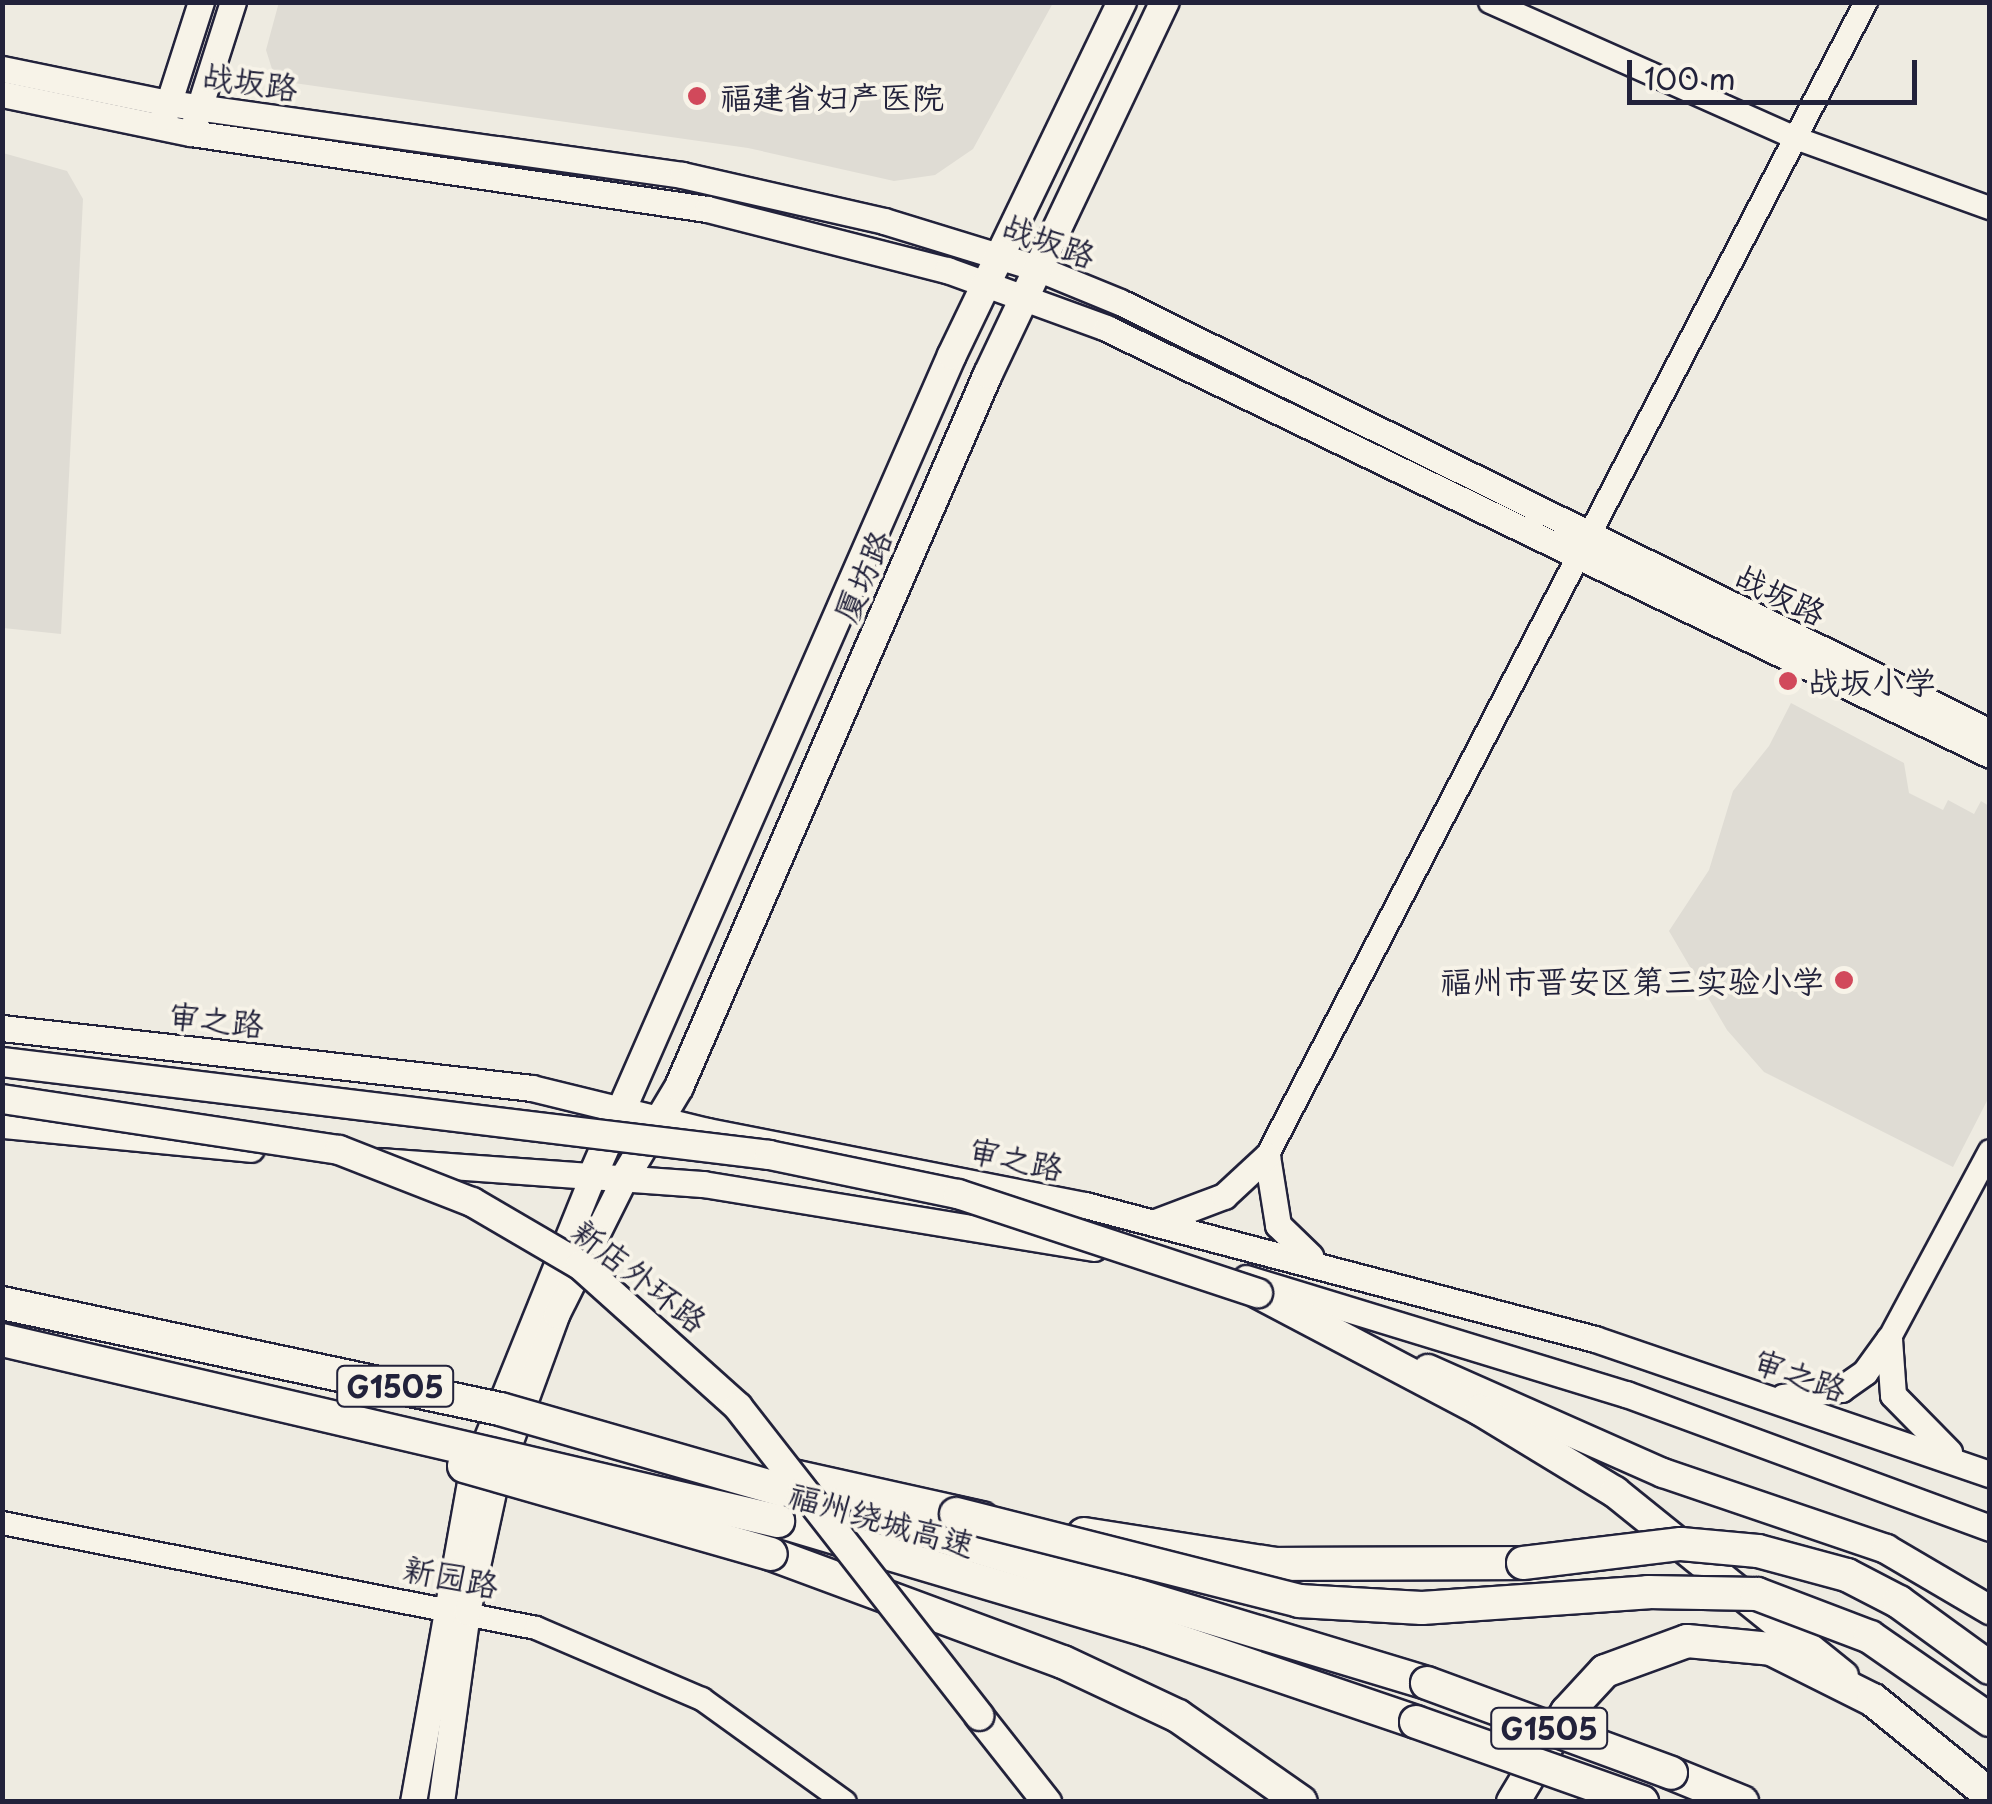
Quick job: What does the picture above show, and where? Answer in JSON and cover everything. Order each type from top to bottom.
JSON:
[{"type":"highway","points":[[1258,1293],[1480,1410],[1615,1492],[1990,1794]]},
{"type":"highway","name":"福州绕城高速","points":[[2,1303],[500,1409],[1427,1682],[1742,1802]]},
{"type":"highway","name":"福州绕城高速","points":[[2,1340],[783,1495],[1146,1630],[1642,1802]]},
{"type":"highway","points":[[66,1351],[771,1554],[1063,1662],[1178,1716],[1301,1802]]},
{"type":"highway","points":[[783,1495],[956,1514],[1275,1564],[1522,1564],[1681,1544],[1758,1550],[1864,1584],[1990,1668]]},
{"type":"highway","points":[[956,1514],[1300,1601],[1422,1608],[1648,1592],[1757,1594],[1870,1637],[1990,1720]]},
{"type":"highway","points":[[1512,1802],[1567,1712],[1606,1671],[1686,1641],[1772,1649],[1872,1700]]},
{"type":"main road","points":[[161,128],[201,2]]},
{"type":"main road","points":[[192,134],[233,2]]},
{"type":"main road","name":"厦坊路","points":[[592,1177],[998,256],[1122,2]]},
{"type":"main road","name":"厦坊路","points":[[625,1177],[679,1087],[1024,296],[1165,2]]},
{"type":"main road","name":"战坂路","points":[[2,69],[168,103],[666,172],[884,221],[1037,268],[1120,302],[1990,755]]},
{"type":"main road","name":"战坂路","points":[[2,94],[192,134],[707,209],[1024,296],[1106,328],[1990,732]]},
{"type":"main road","name":"审之路","points":[[2,1028],[532,1088],[658,1120],[1153,1222],[1321,1263],[1595,1339],[1990,1474]]},
{"type":"main road","points":[[2,1062],[770,1155],[958,1194],[1258,1293],[1663,1473],[1816,1521],[1886,1548],[1990,1610]]},
{"type":"main road","name":"新店外环路","points":[[2,1099],[339,1150],[472,1202],[580,1265],[738,1406],[1048,1802]]},
{"type":"main road","points":[[2,1124],[703,1184],[1208,1268],[1626,1394],[1990,1528]]},
{"type":"main road","points":[[1153,1222],[1224,1196],[1267,1156]]},
{"type":"main road","points":[[1267,1156],[1278,1224],[1321,1263]]},
{"type":"main road","points":[[441,1802],[471,1477],[592,1177]]},
{"type":"main road","points":[[413,1802],[456,1610],[514,1428],[574,1273],[625,1177]]},
{"type":"main road","points":[[1768,1397],[1841,1389],[1864,1372],[1889,1339]]},
{"type":"main road","points":[[1889,1339],[1893,1395],[1964,1465]]},
{"type":"street","points":[[1490,2],[1798,140],[1990,208]]},
{"type":"street","points":[[1267,1156],[1798,140],[1866,2]]},
{"type":"street","points":[[1889,1339],[1990,1151]]},
{"type":"street","name":"新园路","points":[[2,1522],[536,1628],[670,1683],[766,1740],[845,1802]]},
{"type":"shaded area","name":"福建省妇产医院","points":[[279,2],[1053,3],[973,149],[935,175],[894,181],[748,148],[294,83],[272,69],[266,50]]},
{"type":"shaded area","points":[[3,153],[67,171],[83,199],[61,634],[3,628]]},
{"type":"shaded area","name":"福州市晋安区第三实验小学","points":[[1791,703],[1904,763],[1909,793],[1943,810],[1948,800],[1974,814],[1981,801],[1989,806],[1989,1097],[1953,1167],[1764,1072],[1727,1030],[1669,931],[1709,870],[1733,791],[1769,746]]},
{"type":"place","name":"福建省妇产医院","points":[[697,96]]},
{"type":"place","name":"战坂小学","points":[[1788,681]]},
{"type":"place","name":"福州市晋安区第三实验小学","points":[[1844,980]]}]
